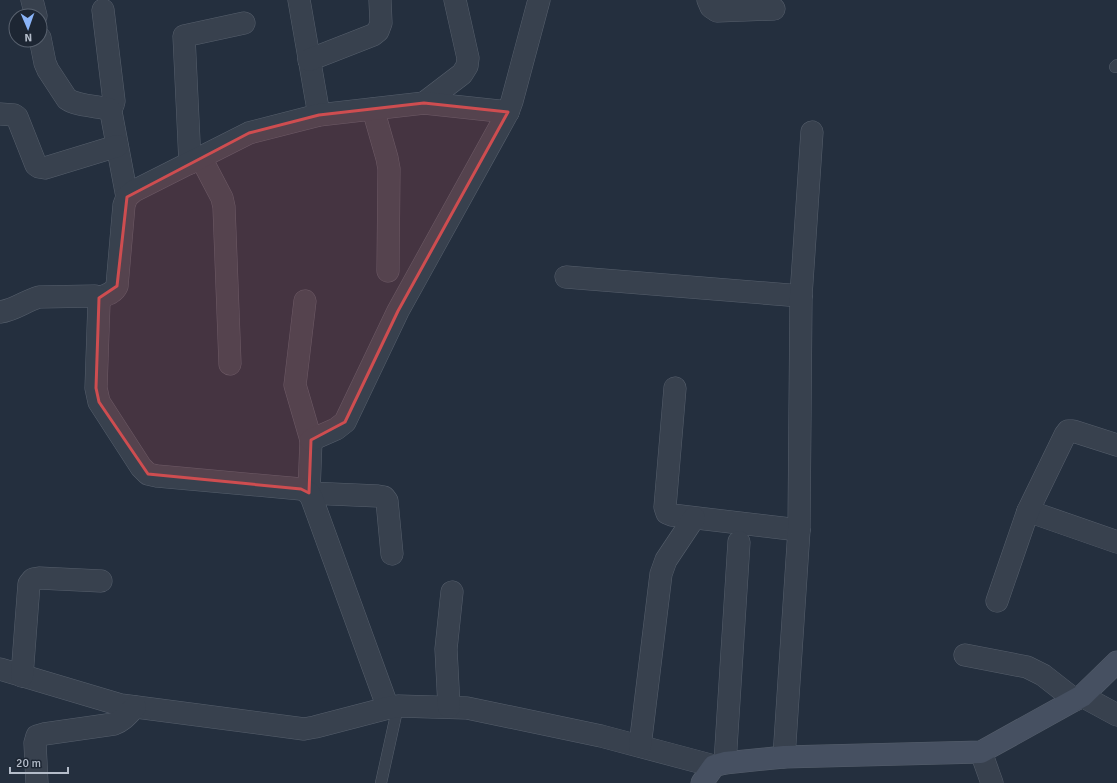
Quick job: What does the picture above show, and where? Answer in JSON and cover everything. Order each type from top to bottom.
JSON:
[{"type":"street","points":[[299,0],[319,115]]},
{"type":"street","points":[[309,60],[373,35],[378,31],[380,23],[380,0]]},
{"type":"street","points":[[424,103],[462,74],[467,66],[468,58],[455,0]]},
{"type":"street","points":[[311,440],[336,429],[344,422],[398,311],[508,112],[539,0]]},
{"type":"street","points":[[708,0],[711,7],[717,10],[774,9]]},
{"type":"street","points":[[103,10],[114,101],[113,105],[109,109]]},
{"type":"street","points":[[230,364],[224,207],[222,198],[195,160],[184,36],[244,23]]},
{"type":"street","points":[[42,48],[48,70],[67,99],[77,103],[109,109]]},
{"type":"street","points":[[127,197],[134,191],[249,133],[319,115],[424,103],[508,112]]},
{"type":"street","points":[[0,312],[12,310],[32,299],[39,297],[95,296],[99,298],[116,289],[124,206],[127,197],[111,112],[109,109]]},
{"type":"street","points":[[373,109],[389,168],[388,270]]},
{"type":"street","points":[[0,114],[14,115],[17,118],[36,165],[40,167],[44,168],[117,146]]},
{"type":"street","points":[[784,757],[799,530],[801,296],[812,132]]},
{"type":"street","points":[[566,277],[801,296]]},
{"type":"street","points":[[99,298],[97,396],[99,402],[137,461],[148,474],[301,489],[309,493],[384,497],[387,501],[392,554]]},
{"type":"street","points":[[305,301],[295,385],[311,440],[309,493],[393,707]]},
{"type":"street","points":[[675,388],[665,507],[667,513],[672,516],[799,530]]},
{"type":"street","points":[[997,601],[1028,511],[1068,431],[1073,431],[1117,445]]},
{"type":"street","points":[[1028,511],[1117,542]]},
{"type":"street","points":[[640,746],[661,574],[666,560],[694,518]]},
{"type":"street","points":[[714,771],[740,542]]},
{"type":"street","points":[[22,676],[29,584],[33,579],[101,581]]},
{"type":"street","points":[[449,707],[446,649],[452,592]]},
{"type":"street","points":[[965,655],[1027,667],[1043,675],[1079,698],[1117,715]]},
{"type":"street","points":[[0,669],[121,705],[304,729],[393,707],[467,708],[601,736],[640,746],[714,771],[784,757],[981,752],[1079,698],[1117,662]]},
{"type":"street","points":[[36,783],[35,743],[37,736],[114,724],[125,718],[134,707]]},
{"type":"street","points":[[981,752],[992,783]]},
{"type":"lane","points":[[381,783],[393,707]]},
{"type":"highlighted area","points":[[424,103],[508,112],[398,311],[345,422],[311,440],[309,493],[301,489],[148,474],[99,402],[96,388],[99,298],[117,286],[127,197],[249,133],[319,115]]}]
